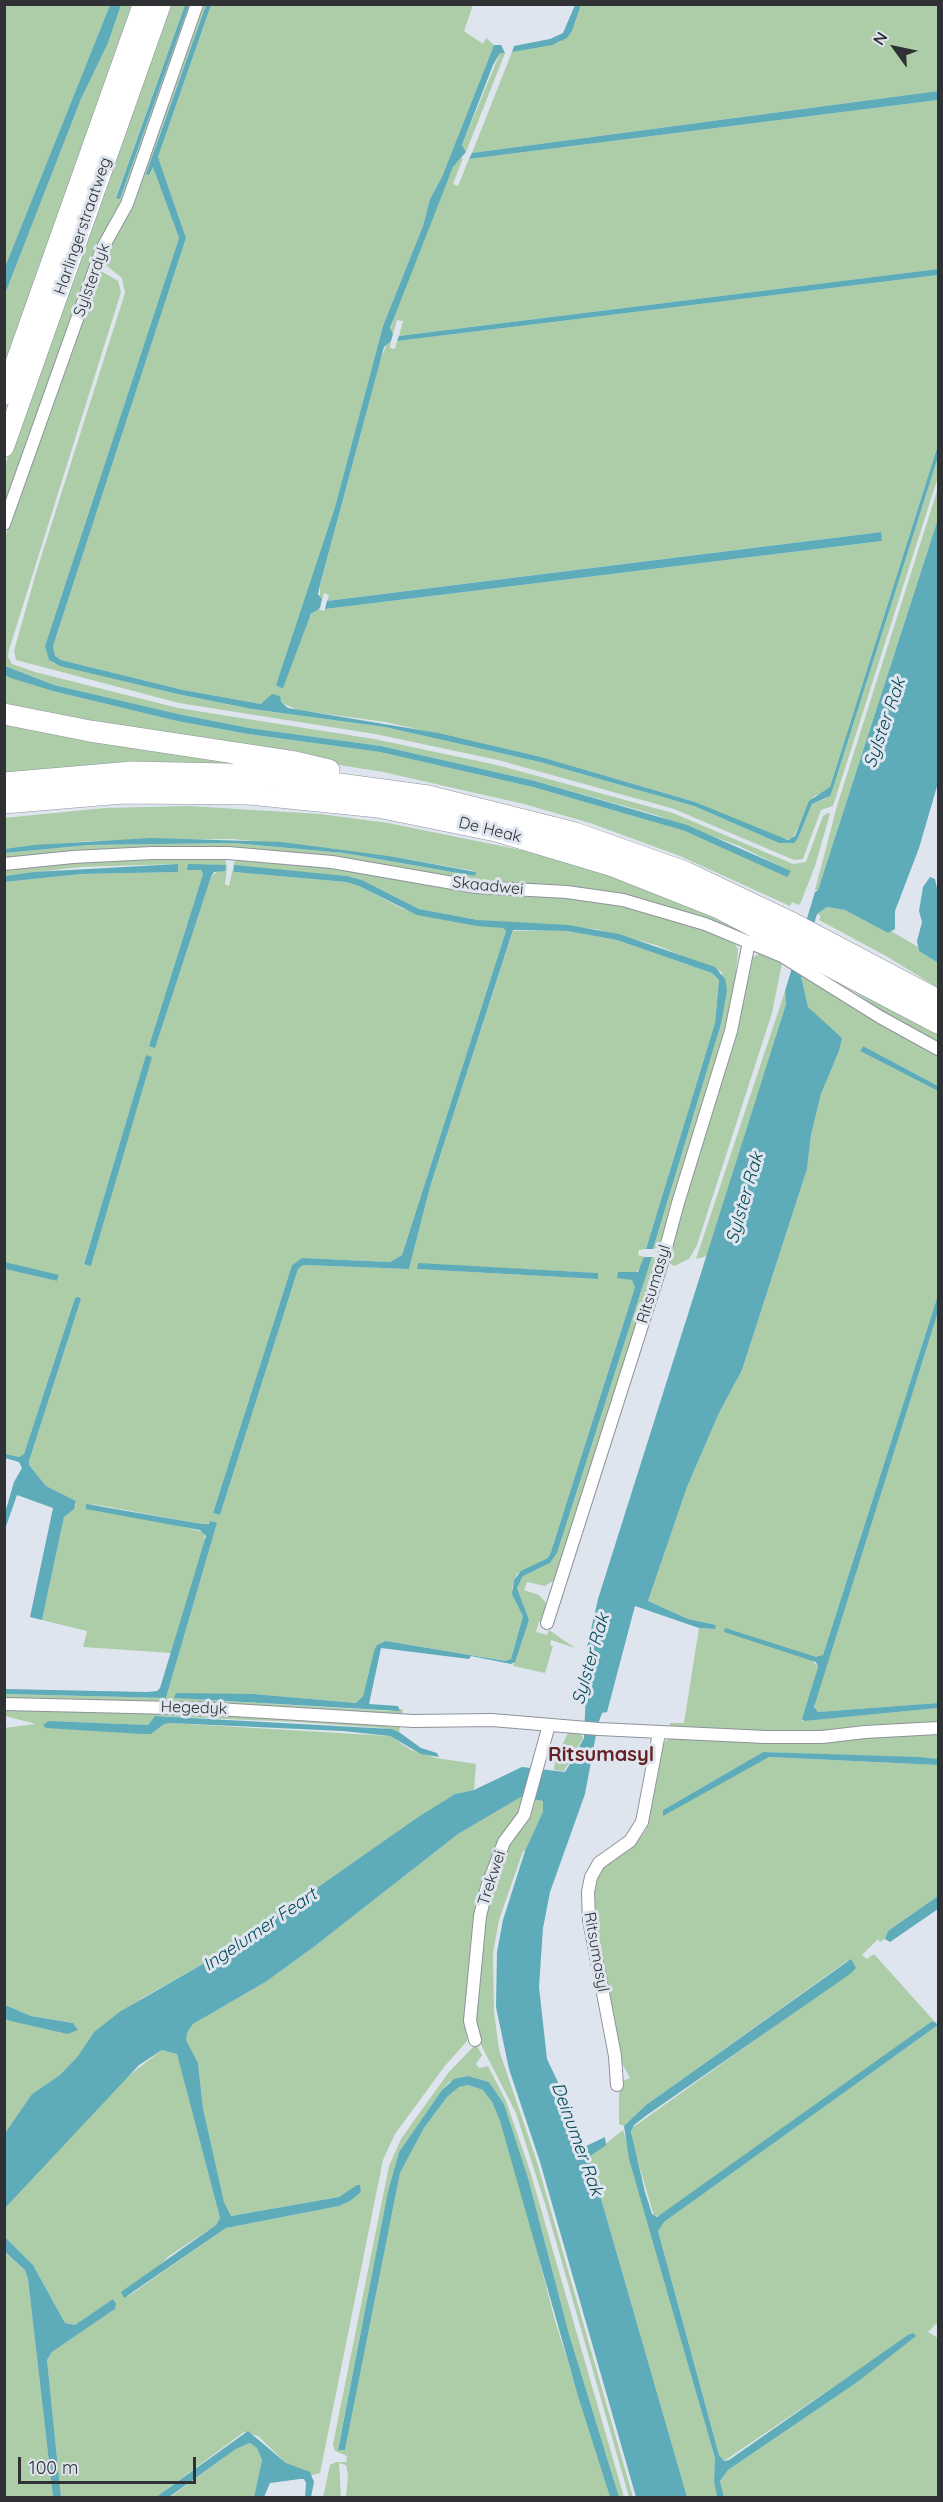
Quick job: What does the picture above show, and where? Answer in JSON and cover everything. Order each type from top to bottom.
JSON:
[{"type":"highway","points":[[4,714],[90,731],[295,762],[428,796]]},
{"type":"highway","name":"De Heak","points":[[4,783],[132,772],[273,775],[428,796],[575,833],[622,848],[717,886],[787,940]]},
{"type":"highway","points":[[4,814],[123,793]]},
{"type":"highway","name":"De Heak","points":[[4,803],[123,793],[239,794],[320,800],[430,816],[496,831],[584,856],[673,888],[787,940],[939,1023]]},
{"type":"highway","name":"De Heak","points":[[810,952],[939,1000]]},
{"type":"main road","name":"Harlingerstraatweg","points":[[4,395],[143,4]]},
{"type":"main road","name":"Harlingerstraatweg","points":[[4,447],[161,4]]},
{"type":"street","name":"Sylsterdyk","points":[[4,524],[102,249],[126,204],[197,4]]},
{"type":"street","name":"Skaadwei","points":[[4,864],[73,857],[152,853],[228,853],[332,862],[476,887],[567,892],[623,900],[660,909],[750,942],[787,940]]},
{"type":"street","name":"Ritsumasyl","points":[[547,1623],[661,1266],[734,1022],[743,965],[750,942]]},
{"type":"street","points":[[810,952],[880,1017],[939,1049]]},
{"type":"street","name":"Hegedyk","points":[[4,1704],[217,1709],[383,1719],[492,1720],[549,1725]]},
{"type":"street","points":[[549,1725],[659,1733],[806,1738],[884,1730],[939,1728]]},
{"type":"street","name":"Trekwei","points":[[475,2040],[470,2020],[480,1916],[487,1887],[504,1842],[521,1820],[526,1808],[549,1725]]},
{"type":"street","name":"Ritsumasyl","points":[[617,2085],[615,2056],[590,1920],[588,1892],[591,1877],[599,1863],[630,1841],[638,1830],[647,1803],[659,1733]]},
{"type":"green space","points":[[5,5],[110,5],[5,267]]},
{"type":"green space","points":[[121,5],[136,5],[5,372],[5,294],[81,99],[108,43]]},
{"type":"green space","points":[[168,5],[185,5],[116,197],[120,199],[189,5],[194,5],[5,511],[5,465]]},
{"type":"green space","points":[[200,5],[206,5],[156,145],[149,175],[153,166],[179,238],[45,646],[53,663],[182,695],[252,709],[385,727],[540,762],[694,806],[779,843],[798,838],[812,804],[827,798],[833,788],[938,457],[938,477],[833,806],[821,810],[803,859],[794,860],[674,809],[498,760],[375,734],[179,703],[16,660],[14,651],[36,573],[125,293],[122,278],[102,262]]},
{"type":"green space","points":[[211,5],[473,5],[464,31],[483,44],[486,38],[494,45],[442,177],[430,199],[423,226],[383,326],[335,507],[276,686],[283,687],[309,619],[316,608],[324,611],[325,609],[882,541],[880,532],[327,601],[329,595],[324,593],[322,599],[320,586],[380,361],[388,341],[391,341],[390,348],[395,349],[397,341],[938,275],[938,445],[830,787],[827,791],[814,796],[792,839],[781,839],[695,802],[541,757],[385,722],[298,710],[270,698],[261,704],[183,690],[61,660],[55,656],[53,646],[186,238],[158,157]]},
{"type":"green space","points":[[581,5],[938,5],[938,91],[472,153],[512,52],[560,42],[572,31]]},
{"type":"green space","points":[[500,53],[505,53],[466,152],[462,145]]},
{"type":"green space","points":[[938,100],[938,269],[399,336],[403,321],[397,320],[393,334],[390,331],[398,303],[453,167],[460,159],[463,158],[453,184],[458,186],[469,159]]},
{"type":"green space","points":[[101,271],[118,281],[121,292],[9,650],[8,657],[12,664],[35,672],[178,708],[374,739],[497,765],[673,813],[793,864],[806,862],[823,816],[828,813],[830,814],[815,866],[799,905],[792,902],[790,906],[680,856],[590,823],[524,804],[383,772],[5,711],[5,674],[53,691],[177,721],[248,734],[380,752],[533,787],[685,831],[790,871],[739,846],[656,815],[535,781],[381,746],[249,728],[178,714],[54,685],[5,666],[5,537],[97,273]]},
{"type":"green space","points":[[938,488],[938,519],[818,890],[815,890],[837,806]]},
{"type":"green space","points":[[5,719],[294,766],[5,774]]},
{"type":"green space","points":[[189,806],[320,814],[388,823],[531,852],[584,866],[680,901],[760,941],[654,902],[621,894],[478,881],[352,859],[241,848],[155,847],[84,850],[5,859],[5,853],[89,845],[233,843],[344,853],[475,876],[475,871],[389,856],[233,839],[89,841],[5,849],[4,818],[105,808]]},
{"type":"green space","points":[[158,857],[225,858],[227,868],[225,884],[229,886],[234,863],[237,859],[332,867],[514,896],[575,897],[614,903],[692,925],[734,941],[738,950],[733,1004],[662,1246],[653,1249],[721,1024],[722,972],[656,945],[596,929],[478,920],[419,909],[362,880],[347,876],[234,866],[234,872],[346,882],[359,886],[403,909],[439,919],[503,928],[506,931],[402,1255],[390,1262],[302,1258],[292,1265],[213,1513],[220,1515],[298,1269],[303,1265],[409,1269],[430,1187],[513,931],[567,931],[617,940],[712,973],[719,980],[715,1023],[646,1249],[639,1250],[638,1255],[644,1257],[640,1268],[635,1273],[618,1273],[634,1282],[635,1287],[551,1552],[548,1558],[517,1574],[514,1580],[512,1588],[523,1616],[511,1659],[507,1661],[386,1641],[374,1651],[363,1696],[356,1703],[254,1694],[175,1698],[389,1711],[403,1709],[402,1714],[5,1699],[5,1694],[166,1698],[217,1523],[202,1524],[87,1503],[204,1532],[205,1541],[171,1653],[83,1647],[87,1631],[42,1620],[64,1517],[76,1505],[76,1501],[46,1486],[29,1465],[29,1461],[81,1299],[75,1298],[24,1454],[19,1457],[5,1454],[5,1269],[57,1281],[59,1276],[5,1262],[5,882],[81,874],[177,872],[178,864],[80,867],[5,876],[5,870],[65,863]],"holes":[[[225,865],[211,877],[155,1047],[149,1046],[203,874],[201,870],[187,870]],[[146,1056],[151,1058],[91,1266],[84,1263]],[[418,1264],[598,1273],[597,1279],[418,1269]]]},
{"type":"green space","points":[[827,907],[845,910],[888,933],[891,931],[918,947],[919,951],[938,963],[938,988],[888,957],[819,920],[821,916],[817,914]]},
{"type":"green space","points":[[759,954],[782,963],[772,1013],[697,1245],[689,1259],[674,1266],[668,1262],[690,1180],[736,1034],[751,958]]},
{"type":"green space","points":[[800,972],[938,1055],[938,1086],[863,1046],[860,1051],[938,1091],[938,1295],[823,1655],[813,1661],[818,1667],[802,1721],[938,1708],[938,1724],[818,1733],[670,1729],[670,1723],[684,1723],[699,1628],[710,1629],[716,1625],[688,1619],[648,1601],[687,1487],[719,1413],[742,1370],[807,1169],[811,1135],[821,1094],[839,1051],[841,1038],[808,1007]]},
{"type":"green space","points":[[853,988],[938,1035],[938,1042],[883,1012],[852,990]]},
{"type":"green space","points":[[785,991],[786,1004],[707,1256],[696,1259]]},
{"type":"green space","points":[[652,1257],[659,1258],[556,1579],[545,1586],[527,1582],[524,1590],[539,1595],[547,1604],[543,1622],[539,1621],[536,1632],[547,1635],[549,1630],[575,1648],[551,1640],[550,1645],[553,1646],[545,1673],[513,1666],[529,1620],[517,1588],[523,1576],[550,1563],[557,1553]]},
{"type":"green space","points":[[938,1312],[938,1703],[818,1712],[815,1709],[815,1702]]},
{"type":"green space","points":[[5,1708],[386,1723],[387,1726],[400,1727],[399,1732],[382,1728],[299,1722],[155,1716],[148,1725],[49,1721],[44,1727],[151,1734],[165,1723],[170,1723],[390,1736],[411,1750],[436,1758],[476,1764],[474,1790],[455,1794],[418,1817],[281,1913],[201,1965],[142,1998],[94,2032],[78,2056],[60,2075],[32,2094],[5,2133],[5,2019],[67,2034],[73,2023],[31,2016],[5,2005],[4,1728],[36,1724],[5,1716]]},
{"type":"green space","points":[[569,1731],[579,1732],[583,1738],[564,1771],[554,1770],[555,1760]]},
{"type":"green space","points":[[938,1734],[938,1759],[763,1752],[663,1810],[769,1757],[938,1765],[938,1896],[888,1931],[885,1939],[880,1942],[878,1939],[862,1955],[867,1959],[874,1954],[935,2022],[662,2215],[654,2216],[631,2138],[632,2128],[856,1968],[847,1961],[646,2105],[624,2126],[619,2124],[619,2083],[630,2078],[618,2056],[592,1909],[596,1872],[624,1849],[630,1850],[646,1830],[662,1743],[671,1738]]},
{"type":"green space","points":[[521,1797],[525,1798],[523,1807],[500,1841],[466,2018],[467,2041],[444,2067],[395,2134],[383,2160],[320,2473],[312,2475],[286,2463],[258,2436],[244,2432],[156,2497],[61,2497],[47,2360],[52,2352],[115,2309],[113,2299],[75,2325],[65,2323],[33,2265],[5,2237],[4,2208],[123,2080],[162,2050],[177,2053],[220,2218],[216,2225],[169,2256],[127,2297],[226,2228],[339,2206],[350,2201],[361,2192],[360,2185],[339,2197],[231,2216],[224,2202],[203,2108],[198,2063],[185,2040],[187,2033],[193,2024],[267,1981],[315,1946],[458,1834]]},
{"type":"green space","points":[[532,1799],[543,1801],[544,1812],[523,1851],[499,1920],[493,1953],[494,2012],[499,2050],[537,2162],[633,2497],[629,2497],[547,2210],[516,2113],[475,2033],[484,1916],[499,1861]]},
{"type":"green space","points":[[938,2025],[938,2325],[936,2324],[928,2332],[938,2338],[938,2497],[724,2497],[720,2481],[728,2470],[856,2383],[913,2333],[724,2461],[719,2455],[658,2231],[664,2222]]},
{"type":"green space","points":[[476,2044],[482,2055],[476,2064],[479,2068],[488,2066],[506,2101],[530,2171],[624,2497],[619,2497],[569,2334],[528,2178],[504,2104],[489,2082],[468,2076],[449,2082],[399,2152],[388,2191],[338,2449],[345,2450],[400,2173],[424,2128],[447,2097],[459,2087],[468,2085],[483,2090],[492,2102],[500,2121],[554,2317],[610,2497],[346,2497],[348,2476],[346,2465],[339,2463],[341,2497],[323,2498],[330,2465],[336,2462],[346,2462],[347,2456],[335,2451],[333,2444],[389,2166],[401,2139],[418,2115],[449,2072]]},
{"type":"green space","points":[[623,2130],[715,2458],[714,2481],[717,2497],[687,2497],[589,2157]]},
{"type":"green space","points":[[4,2252],[25,2270],[28,2279],[53,2497],[5,2497]]},
{"type":"green space","points":[[250,2443],[257,2448],[262,2460],[254,2497],[169,2498],[236,2449]]},
{"type":"water","points":[[110,5],[121,5],[108,43],[81,99],[5,294],[5,267]]},
{"type":"water","points":[[185,5],[189,5],[120,199],[116,198]]},
{"type":"water","points":[[206,5],[211,5],[158,157],[186,238],[53,646],[55,656],[61,660],[183,690],[261,704],[272,694],[280,696],[281,702],[288,708],[438,733],[541,757],[695,802],[788,840],[795,836],[809,801],[830,787],[938,445],[938,457],[833,788],[830,796],[812,804],[794,843],[779,843],[694,806],[540,762],[385,727],[252,709],[182,695],[60,666],[49,660],[45,646],[179,238],[153,167],[149,175],[146,174]]},
{"type":"water","points":[[575,5],[581,5],[572,31],[567,38],[552,45],[512,52],[514,46],[550,39],[563,33]]},
{"type":"water","points":[[494,45],[501,45],[505,53],[500,53],[493,65],[462,145],[466,152],[453,167],[390,328],[393,334],[391,341],[384,347],[320,585],[318,594],[322,599],[320,608],[311,614],[283,688],[279,687],[276,685],[335,507],[383,326],[423,226],[430,199],[442,177]]},
{"type":"water","points":[[938,91],[938,100],[469,159],[472,153]]},
{"type":"water","points":[[938,269],[938,275],[397,341],[399,336]]},
{"type":"water","points":[[938,519],[938,783],[919,848],[895,911],[895,929],[888,933],[845,910],[827,907],[817,914],[800,972],[808,1007],[842,1038],[839,1051],[821,1094],[811,1135],[807,1169],[742,1370],[719,1413],[687,1487],[648,1601],[688,1619],[716,1625],[715,1629],[699,1628],[635,1606],[607,1712],[602,1713],[598,1724],[585,1794],[550,1892],[543,1928],[539,1987],[547,2059],[572,2112],[584,2147],[605,2137],[606,2145],[589,2157],[687,2497],[636,2497],[540,2162],[509,2069],[496,2007],[497,1952],[503,1920],[525,1851],[543,1812],[543,1801],[521,1797],[458,1834],[315,1946],[267,1981],[193,2024],[187,2033],[186,2040],[198,2063],[203,2108],[224,2202],[231,2216],[339,2197],[360,2185],[361,2192],[350,2201],[339,2206],[226,2228],[124,2298],[121,2292],[216,2225],[220,2218],[177,2054],[162,2050],[139,2065],[5,2208],[5,2133],[32,2094],[60,2075],[78,2056],[94,2032],[121,2011],[201,1965],[455,1794],[474,1790],[522,1767],[565,1772],[571,1762],[584,1738],[587,1666],[599,1653],[587,1647],[598,1599],[786,1004],[785,991],[815,892],[818,890]]},
{"type":"water","points":[[881,532],[882,541],[325,609],[327,601]]},
{"type":"water","points":[[5,666],[54,685],[178,714],[249,728],[381,746],[535,781],[687,825],[791,871],[787,877],[685,831],[533,787],[380,752],[248,734],[177,721],[53,691],[8,677],[5,674]]},
{"type":"water","points":[[151,838],[281,842],[389,856],[476,872],[475,876],[344,853],[233,843],[89,845],[5,853],[5,849],[34,845]]},
{"type":"water","points":[[178,864],[178,872],[81,874],[5,882],[5,876],[34,872]]},
{"type":"water","points":[[188,864],[226,865],[225,871],[214,872],[211,877],[155,1048],[149,1046],[203,874],[201,870],[187,870]]},
{"type":"water","points":[[234,865],[347,876],[362,880],[419,909],[478,920],[568,925],[619,934],[715,967],[725,979],[727,990],[721,1024],[653,1249],[646,1249],[715,1023],[719,980],[712,973],[617,940],[567,931],[513,930],[430,1187],[409,1269],[303,1265],[298,1269],[220,1515],[213,1513],[292,1265],[302,1258],[390,1262],[402,1255],[506,931],[503,928],[477,926],[417,915],[359,886],[346,882],[234,872]]},
{"type":"water","points":[[930,877],[935,879],[938,893],[938,963],[919,951],[917,941],[922,922],[919,911],[923,887]]},
{"type":"water","points":[[863,1046],[938,1086],[938,1091],[860,1051]]},
{"type":"water","points":[[146,1055],[152,1057],[91,1266],[84,1264]]},
{"type":"water","points":[[644,1257],[652,1257],[557,1553],[550,1563],[523,1576],[517,1588],[529,1620],[515,1662],[511,1664],[471,1656],[469,1659],[381,1648],[369,1704],[398,1706],[400,1711],[174,1698],[176,1693],[254,1694],[356,1703],[363,1696],[374,1651],[377,1645],[386,1641],[506,1661],[511,1659],[523,1616],[512,1594],[514,1580],[521,1571],[548,1558],[551,1552],[635,1287],[632,1280],[617,1278],[618,1272],[638,1272]]},
{"type":"water","points":[[5,1262],[59,1275],[57,1281],[5,1269]]},
{"type":"water","points":[[418,1263],[598,1273],[598,1279],[417,1269]]},
{"type":"water","points":[[938,1295],[938,1312],[814,1707],[818,1712],[938,1703],[938,1708],[804,1721],[802,1719],[818,1667],[816,1662],[724,1632],[725,1628],[816,1657],[823,1655]]},
{"type":"water","points":[[75,1298],[81,1299],[29,1461],[29,1465],[46,1486],[76,1501],[74,1509],[64,1517],[42,1620],[30,1617],[53,1508],[17,1495],[5,1529],[5,1513],[14,1482],[22,1468],[19,1462],[5,1458],[5,1454],[19,1457],[24,1454]]},
{"type":"water","points":[[86,1504],[202,1524],[209,1524],[210,1521],[217,1523],[166,1698],[5,1694],[5,1689],[147,1692],[157,1691],[160,1688],[206,1536],[200,1530],[86,1509]]},
{"type":"water","points":[[155,1716],[391,1729],[421,1748],[437,1753],[439,1757],[421,1754],[390,1736],[343,1731],[170,1723],[164,1724],[151,1734],[142,1734],[46,1728],[43,1725],[49,1721],[148,1725]]},
{"type":"water","points":[[763,1752],[918,1757],[938,1759],[938,1765],[769,1757],[663,1816],[663,1810]]},
{"type":"water","points":[[938,1896],[938,1909],[890,1942],[885,1939],[888,1931]]},
{"type":"water","points":[[851,1959],[856,1968],[850,1974],[647,2115],[634,2125],[631,2132],[645,2192],[652,2214],[657,2217],[931,2022],[938,2025],[664,2222],[658,2231],[719,2455],[724,2461],[729,2460],[908,2335],[913,2333],[916,2336],[856,2383],[728,2470],[720,2481],[724,2497],[717,2497],[714,2481],[715,2458],[629,2159],[624,2126],[646,2105]]},
{"type":"water","points":[[5,2005],[31,2016],[73,2023],[78,2030],[67,2034],[5,2019]]},
{"type":"water","points":[[468,2076],[489,2082],[504,2104],[528,2178],[569,2334],[619,2497],[610,2497],[578,2396],[500,2121],[492,2102],[483,2090],[468,2085],[459,2087],[447,2097],[424,2128],[400,2173],[345,2450],[338,2450],[388,2191],[399,2152],[442,2090],[454,2079]]},
{"type":"water","points":[[5,2237],[33,2265],[65,2323],[75,2325],[113,2299],[116,2304],[115,2309],[52,2352],[47,2360],[61,2497],[53,2497],[28,2279],[25,2270],[5,2252]]},
{"type":"water","points":[[248,2431],[286,2463],[310,2472],[314,2482],[311,2497],[305,2497],[306,2483],[304,2479],[300,2479],[270,2483],[264,2497],[254,2497],[262,2460],[257,2448],[250,2443],[236,2449],[169,2497],[156,2497]]},
{"type":"district","name":"Ritsumasyl","points":[[601,1755]]},
{"type":"water label","name":"Sylster Rak","points":[[885,723]]},
{"type":"water label","name":"Sylster Rak","points":[[745,1198]]},
{"type":"water label","name":"Sylster Rak","points":[[591,1659]]},
{"type":"water label","name":"Ingelumer Feart","points":[[260,1930]]},
{"type":"water label","name":"Deinumer Rak","points":[[577,2139]]}]
